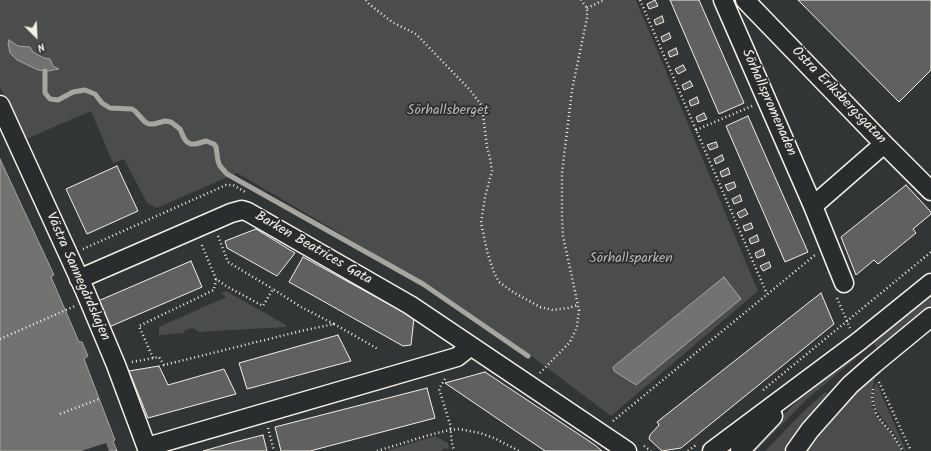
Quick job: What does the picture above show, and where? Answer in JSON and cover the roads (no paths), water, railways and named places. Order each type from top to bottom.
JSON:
[{"type":"street","name":"Sörhallspromenaden","points":[[723,0],[813,206],[844,283]]},
{"type":"street","name":"Östra Eriksbergsgatan","points":[[745,0],[884,144],[929,184]]},
{"type":"street","name":"Västra Sannegårdskajen","points":[[0,105],[79,279],[116,365],[147,449]]},
{"type":"street","points":[[813,206],[884,144]]},
{"type":"street","name":"Barken Beatrices Gata","points":[[79,279],[242,210],[267,222],[410,305],[471,346],[634,448]]},
{"type":"street","points":[[712,451],[858,342],[931,283]]},
{"type":"street","points":[[795,451],[810,430],[839,396],[875,370],[931,317]]},
{"type":"street","points":[[147,449],[168,440],[263,412],[457,358],[471,346]]},
{"type":"street","points":[[740,451],[794,394],[828,365]]},
{"type":"waterway","points":[[45,71],[45,93],[50,99],[58,100],[73,92],[85,90],[95,94],[102,103],[110,108],[132,109],[149,124],[165,121],[171,122],[180,129],[184,138],[191,144],[206,141],[214,144],[220,166],[227,174],[423,284],[528,356]]},
{"type":"park label","name":"Sörhallsberget","points":[[448,112]]},
{"type":"park label","name":"Sörhallsparken","points":[[631,260]]}]
